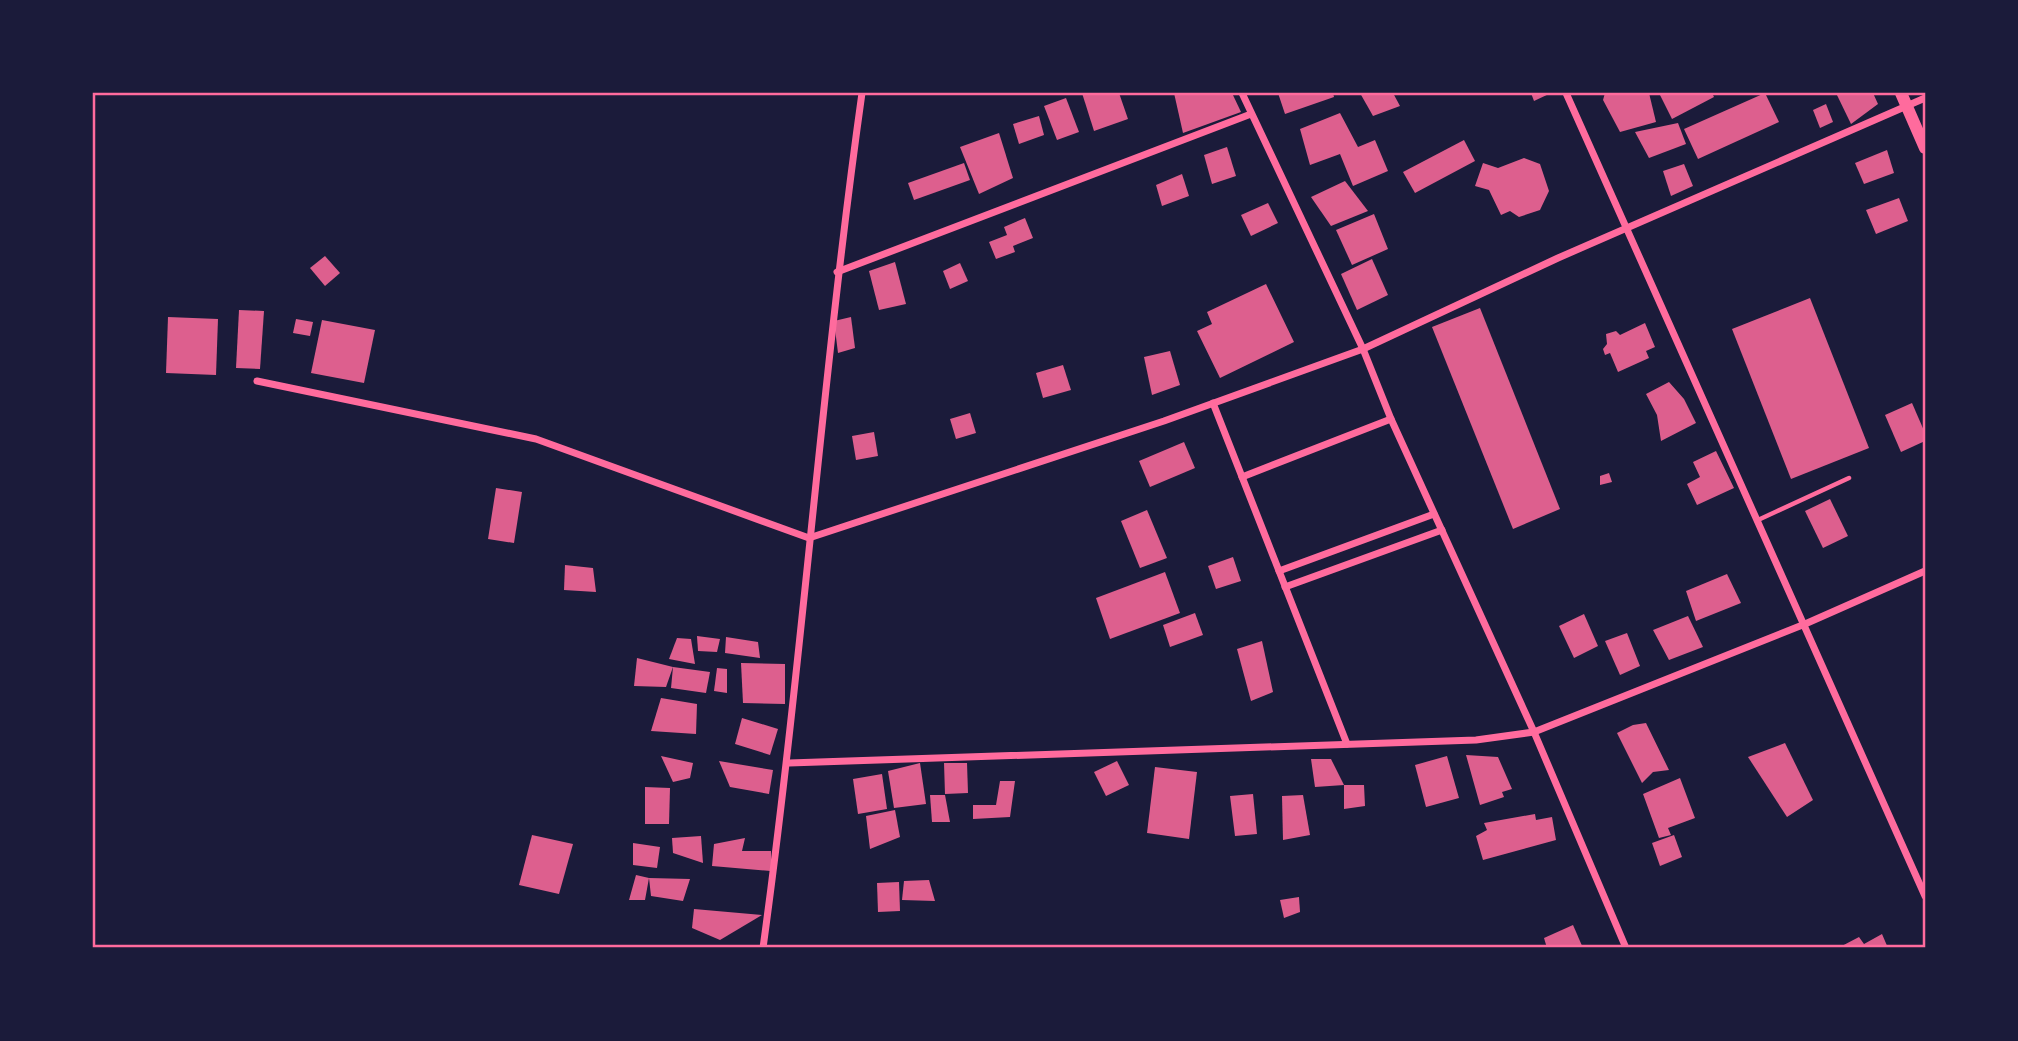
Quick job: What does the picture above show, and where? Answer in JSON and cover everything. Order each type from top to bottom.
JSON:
[{"type":"main road","points":[[1901,93],[1925,148]]},
{"type":"street","points":[[763,948],[789,763],[837,272],[862,93]]},
{"type":"street","points":[[1242,93],[1363,349],[1391,419],[1534,732],[1626,948]]},
{"type":"street","points":[[1566,93],[1925,896]]},
{"type":"street","points":[[257,381],[536,439],[809,538],[1213,403],[1363,349],[1626,228],[1925,98]]},
{"type":"street","points":[[837,272],[1251,114]]},
{"type":"street","points":[[1213,403],[1347,744]]},
{"type":"street","points":[[1242,477],[1391,419]]},
{"type":"street","points":[[1279,571],[1434,514]]},
{"type":"street","points":[[1285,587],[1442,530]]},
{"type":"street","points":[[789,763],[1476,740],[1534,732],[1805,624],[1925,571]]},
{"type":"lane","points":[[1758,520],[1849,478]]},
{"type":"building","points":[[1082,93],[1119,93],[1128,119],[1094,131]]},
{"type":"building","points":[[1174,93],[1232,93],[1241,112],[1183,133]]},
{"type":"building","points":[[1278,93],[1333,93],[1334,97],[1285,114]]},
{"type":"building","points":[[1360,93],[1393,93],[1400,106],[1373,116]]},
{"type":"building","points":[[1531,93],[1551,93],[1534,101]]},
{"type":"building","points":[[1605,93],[1649,93],[1656,122],[1620,132],[1603,100]]},
{"type":"building","points":[[1659,93],[1712,93],[1714,97],[1672,119]]},
{"type":"building","points":[[1765,93],[1779,122],[1698,159],[1684,129]]},
{"type":"building","points":[[1836,93],[1873,93],[1878,104],[1851,124]]},
{"type":"building","points":[[1066,98],[1079,132],[1057,140],[1044,106]]},
{"type":"building","points":[[1826,104],[1833,122],[1820,128],[1813,110]]},
{"type":"building","points":[[1340,113],[1358,147],[1375,140],[1388,171],[1353,186],[1340,154],[1310,165],[1300,129]]},
{"type":"building","points":[[1039,116],[1044,135],[1019,144],[1013,124]]},
{"type":"building","points":[[1678,123],[1686,144],[1649,158],[1635,132]]},
{"type":"building","points":[[999,133],[1013,178],[979,194],[960,147]]},
{"type":"building","points":[[1464,140],[1475,161],[1415,193],[1403,172]]},
{"type":"building","points":[[1227,147],[1236,176],[1212,184],[1204,155]]},
{"type":"building","points":[[1887,150],[1894,173],[1864,184],[1855,163]]},
{"type":"building","points":[[1524,158],[1540,164],[1549,191],[1540,210],[1519,217],[1510,211],[1501,215],[1489,190],[1475,186],[1483,163],[1498,168]]},
{"type":"building","points":[[964,163],[970,180],[914,200],[908,183]]},
{"type":"building","points":[[1684,164],[1693,186],[1671,196],[1663,171]]},
{"type":"building","points":[[1182,174],[1189,196],[1162,206],[1156,185]]},
{"type":"building","points":[[1345,181],[1368,211],[1331,226],[1311,197]]},
{"type":"building","points":[[1899,198],[1908,221],[1876,234],[1866,210]]},
{"type":"building","points":[[1268,203],[1278,223],[1251,236],[1241,215]]},
{"type":"building","points":[[1374,214],[1388,249],[1352,265],[1336,230]]},
{"type":"building","points":[[1025,218],[1033,238],[1013,246],[1015,252],[996,259],[989,242],[1007,235],[1004,227]]},
{"type":"building","points":[[325,256],[340,273],[325,286],[310,268]]},
{"type":"building","points":[[1372,259],[1388,295],[1357,310],[1341,274]]},
{"type":"building","points":[[895,262],[906,304],[879,310],[869,271]]},
{"type":"building","points":[[960,263],[968,281],[950,289],[943,271]]},
{"type":"building","points":[[1266,284],[1294,342],[1220,378],[1197,331],[1212,324],[1207,312]]},
{"type":"building","points":[[1810,298],[1869,448],[1791,479],[1732,329]]},
{"type":"building","points":[[1480,308],[1560,509],[1513,529],[1432,327]]},
{"type":"building","points":[[239,310],[264,311],[260,369],[236,368]]},
{"type":"building","points":[[168,317],[218,319],[216,375],[166,373]]},
{"type":"building","points":[[851,317],[855,348],[838,353],[834,321]]},
{"type":"building","points":[[296,319],[313,322],[310,336],[293,333]]},
{"type":"building","points":[[322,320],[375,330],[364,383],[311,373]]},
{"type":"building","points":[[1645,323],[1655,347],[1646,351],[1649,358],[1618,372],[1610,353],[1605,355],[1603,349],[1607,344],[1606,334],[1616,331],[1620,335]]},
{"type":"building","points":[[1170,351],[1180,385],[1152,395],[1144,357]]},
{"type":"building","points":[[1063,365],[1071,390],[1043,398],[1036,373]]},
{"type":"building","points":[[1669,382],[1684,399],[1696,423],[1661,441],[1657,415],[1646,394]]},
{"type":"building","points":[[1912,403],[1925,433],[1925,441],[1901,452],[1885,415]]},
{"type":"building","points":[[970,413],[976,433],[956,439],[950,419]]},
{"type":"building","points":[[874,432],[878,456],[856,460],[852,436]]},
{"type":"building","points":[[1184,442],[1195,468],[1150,487],[1139,461]]},
{"type":"building","points":[[1716,451],[1734,488],[1697,505],[1687,484],[1700,477],[1693,462]]},
{"type":"building","points":[[1609,473],[1612,482],[1600,485],[1600,476]]},
{"type":"building","points":[[496,488],[522,492],[514,543],[488,539]]},
{"type":"building","points":[[1830,499],[1848,536],[1823,548],[1805,511]]},
{"type":"building","points":[[1147,510],[1167,558],[1140,568],[1121,521]]},
{"type":"building","points":[[1233,557],[1241,581],[1216,589],[1208,566]]},
{"type":"building","points":[[565,565],[593,568],[596,592],[564,590]]},
{"type":"building","points":[[1165,572],[1180,613],[1110,639],[1096,598]]},
{"type":"building","points":[[1727,574],[1741,603],[1696,621],[1686,591]]},
{"type":"building","points":[[1195,613],[1203,635],[1170,647],[1163,625]]},
{"type":"building","points":[[1584,614],[1598,646],[1574,658],[1559,626]]},
{"type":"building","points":[[1688,616],[1703,647],[1669,660],[1653,630]]},
{"type":"building","points":[[1627,633],[1640,666],[1620,675],[1605,641]]},
{"type":"building","points":[[697,636],[720,639],[717,652],[698,651]]},
{"type":"building","points":[[726,637],[758,642],[760,658],[725,653]]},
{"type":"building","points":[[677,638],[691,639],[695,664],[669,659]]},
{"type":"building","points":[[1262,641],[1273,692],[1251,701],[1237,649]]},
{"type":"building","points":[[637,658],[673,667],[666,687],[634,686]]},
{"type":"building","points":[[741,663],[785,664],[785,704],[743,703]]},
{"type":"building","points":[[673,667],[710,672],[706,693],[671,688]]},
{"type":"building","points":[[717,668],[727,669],[727,693],[714,691]]},
{"type":"building","points":[[661,698],[697,704],[696,734],[651,731]]},
{"type":"building","points":[[742,718],[778,729],[770,755],[735,744]]},
{"type":"building","points":[[1646,723],[1669,770],[1653,772],[1642,783],[1617,733],[1633,725]]},
{"type":"building","points":[[1785,743],[1813,800],[1787,817],[1748,757]]},
{"type":"building","points":[[1466,755],[1498,757],[1512,789],[1502,792],[1504,797],[1480,805]]},
{"type":"building","points":[[661,756],[693,763],[690,778],[673,782]]},
{"type":"building","points":[[1447,756],[1459,798],[1426,807],[1415,765]]},
{"type":"building","points":[[1311,759],[1331,759],[1344,785],[1315,787]]},
{"type":"building","points":[[719,761],[773,770],[769,794],[730,787]]},
{"type":"building","points":[[1117,761],[1129,785],[1106,796],[1094,772]]},
{"type":"building","points":[[920,763],[926,804],[894,808],[888,771]]},
{"type":"building","points":[[944,763],[967,763],[968,793],[945,794]]},
{"type":"building","points":[[1155,767],[1197,772],[1189,839],[1147,833]]},
{"type":"building","points":[[882,774],[887,809],[858,814],[853,779]]},
{"type":"building","points":[[1680,778],[1695,818],[1668,828],[1671,835],[1659,838],[1643,794]]},
{"type":"building","points":[[1000,781],[1015,781],[1010,817],[973,819],[973,805],[996,805]]},
{"type":"building","points":[[1344,785],[1364,785],[1365,806],[1344,809]]},
{"type":"building","points":[[645,787],[670,788],[669,824],[645,824]]},
{"type":"building","points":[[1253,794],[1257,834],[1235,836],[1230,796]]},
{"type":"building","points":[[930,795],[945,795],[950,822],[932,822]]},
{"type":"building","points":[[1303,795],[1310,835],[1283,840],[1282,796]]},
{"type":"building","points":[[895,810],[900,837],[870,849],[866,816]]},
{"type":"building","points":[[1535,814],[1536,820],[1552,817],[1556,840],[1483,860],[1476,836],[1487,830],[1484,823]]},
{"type":"building","points":[[532,835],[573,844],[559,894],[519,885]]},
{"type":"building","points":[[1674,835],[1682,857],[1660,866],[1652,843]]},
{"type":"building","points":[[701,836],[703,863],[673,853],[672,838]]},
{"type":"building","points":[[745,838],[742,851],[771,851],[771,871],[712,866],[714,844]]},
{"type":"building","points":[[633,843],[660,847],[657,868],[633,865]]},
{"type":"building","points":[[636,875],[649,878],[645,900],[629,900]]},
{"type":"building","points":[[649,878],[690,879],[683,901],[651,896]]},
{"type":"building","points":[[929,880],[935,901],[902,900],[904,881]]},
{"type":"building","points":[[899,882],[900,911],[878,912],[877,883]]},
{"type":"building","points":[[1299,897],[1300,912],[1284,918],[1280,900]]},
{"type":"building","points":[[694,909],[762,915],[720,940],[692,928]]},
{"type":"building","points":[[1573,925],[1583,948],[1547,948],[1544,938]]},
{"type":"building","points":[[1882,934],[1888,948],[1838,948],[1859,937],[1864,944]]}]
